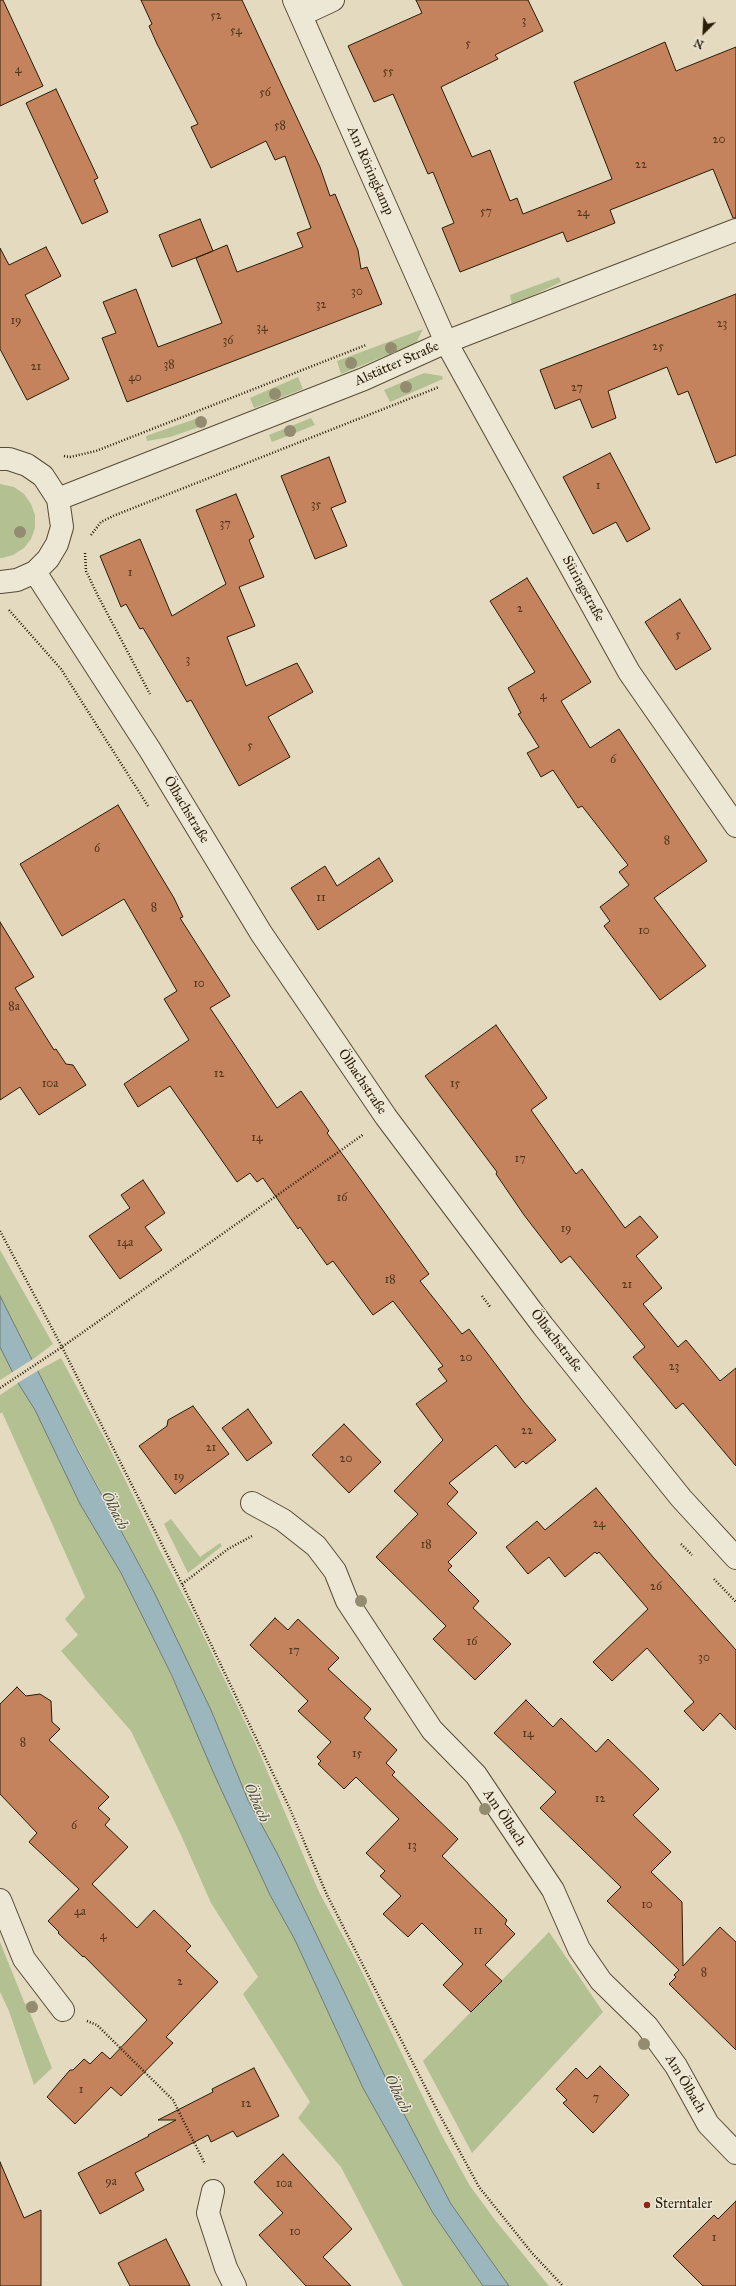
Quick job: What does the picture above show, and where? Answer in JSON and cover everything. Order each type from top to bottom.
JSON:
[{"type":"street","points":[[298,8],[333,0]]},
{"type":"street","name":"Am Röringkamp","points":[[298,8],[446,342]]},
{"type":"street","name":"Alstätter Straße","points":[[58,499],[364,379],[446,342],[736,230]]},
{"type":"street","name":"Süringstraße","points":[[446,342],[629,672],[736,826]]},
{"type":"street","points":[[0,459],[9,459],[27,465],[43,476],[58,499],[62,526],[57,544],[48,559],[35,572],[17,580],[0,582]]},
{"type":"street","name":"Ölbachstraße","points":[[35,572],[150,750],[261,933],[386,1117],[543,1326],[681,1498],[736,1558]]},
{"type":"street","name":"Am Ölbach","points":[[252,1503],[283,1520],[316,1546],[335,1571],[347,1602],[432,1730],[476,1775],[553,1890],[579,1949],[601,1981],[647,2026],[676,2066],[708,2124],[736,2153]]},
{"type":"street","points":[[0,1900],[24,1959],[63,2010]]},
{"type":"street","points":[[213,2191],[208,2213],[226,2268],[235,2286]]},
{"type":"path","points":[[63,456],[70,457],[96,451],[372,343]]},
{"type":"path","points":[[88,541],[101,522],[113,516],[450,382],[464,374]]},
{"type":"path","points":[[86,546],[86,571],[151,696]]},
{"type":"path","points":[[1,1387],[52,1354],[365,1134]]},
{"type":"path","points":[[0,1230],[62,1347],[182,1584],[290,1809],[327,1895],[436,2108],[479,2187],[532,2253],[563,2286]]},
{"type":"path","points":[[182,1584],[228,1549],[283,1520]]},
{"type":"path","points":[[63,2010],[97,2025],[173,2100],[205,2165],[213,2191]]},
{"type":"green space","points":[[559,277],[561,282],[512,305],[510,295]]},
{"type":"green space","points":[[423,329],[416,343],[341,374],[337,361]]},
{"type":"green space","points":[[424,373],[442,376],[443,379],[390,402],[384,390]]},
{"type":"green space","points":[[298,377],[303,389],[254,408],[250,398]]},
{"type":"green space","points":[[201,417],[205,425],[170,437],[147,441],[146,436]]},
{"type":"green space","points":[[311,418],[315,425],[272,442],[269,435]]},
{"type":"green space","points":[[0,484],[14,487],[24,494],[31,504],[35,515],[35,528],[31,539],[24,548],[13,555],[2,558],[0,558]]},
{"type":"green space","points":[[0,1250],[53,1344],[32,1360],[0,1296]]},
{"type":"green space","points":[[0,1347],[13,1372],[0,1380]]},
{"type":"green space","points":[[61,1358],[108,1445],[195,1618],[256,1745],[319,1892],[357,1962],[441,2134],[470,2186],[495,2220],[549,2286],[509,2286],[451,2204],[392,2091],[277,1853],[248,1800],[211,1710],[154,1592],[37,1371]]},
{"type":"green space","points":[[18,1383],[35,1410],[80,1504],[121,1573],[147,1625],[192,1719],[214,1774],[270,1895],[295,1940],[363,2088],[433,2213],[483,2286],[403,2286],[341,2167],[298,2118],[310,2102],[243,1994],[258,1977],[211,1903],[181,1835],[131,1731],[61,1651],[78,1635],[65,1619],[85,1597],[2,1412],[0,1414],[0,1395]]},
{"type":"green space","points":[[171,1519],[200,1557],[220,1543],[222,1546],[188,1573],[164,1524]]},
{"type":"green space","points":[[549,1932],[603,2012],[472,2153],[423,2061]]},
{"type":"green space","points":[[0,1942],[25,2004],[35,2000],[38,2010],[30,2013],[52,2068],[34,2085],[9,2011],[0,1992]]},
{"type":"water","points":[[0,1296],[77,1449],[154,1592],[211,1710],[248,1800],[277,1853],[392,2091],[451,2204],[509,2286],[483,2286],[433,2213],[363,2088],[295,1940],[270,1895],[214,1774],[172,1676],[121,1573],[80,1504],[35,1410],[18,1383],[0,1347]]},
{"type":"pier","points":[[33,1359],[39,1370],[16,1384],[11,1373]]},
{"type":"building","points":[[0,0],[3,0],[43,86],[0,106]]},
{"type":"building","points":[[141,0],[242,0],[320,167],[330,196],[335,194],[358,250],[361,269],[367,267],[382,304],[127,402],[102,338],[116,333],[103,302],[136,289],[158,347],[222,323],[196,258],[227,245],[237,272],[303,247],[297,233],[311,228],[285,156],[275,160],[266,141],[211,168],[191,127],[198,124],[157,44],[149,26],[152,24]]},
{"type":"building","points":[[416,0],[528,0],[543,31],[495,55],[498,59],[441,87],[472,157],[490,150],[510,201],[517,198],[523,214],[612,179],[574,82],[665,42],[676,71],[736,47],[736,218],[733,218],[713,169],[610,210],[615,223],[567,242],[563,232],[460,272],[442,228],[454,223],[433,172],[428,174],[393,94],[374,102],[348,46],[422,13]]},
{"type":"building","points":[[56,89],[98,178],[94,180],[108,212],[82,224],[26,103]]},
{"type":"building","points":[[200,219],[213,251],[172,267],[159,235]]},
{"type":"building","points":[[46,247],[61,276],[25,295],[69,379],[27,400],[0,349],[0,248],[9,265]]},
{"type":"building","points":[[736,294],[736,455],[716,463],[688,391],[678,395],[667,367],[608,391],[616,418],[592,428],[580,399],[555,409],[540,370]]},
{"type":"building","points":[[610,453],[650,529],[627,542],[616,522],[593,534],[563,477]]},
{"type":"building","points":[[329,457],[346,502],[331,508],[347,546],[315,559],[281,476]]},
{"type":"building","points":[[236,494],[254,537],[249,540],[264,577],[239,587],[255,626],[227,637],[246,686],[297,663],[313,692],[268,717],[290,757],[239,786],[191,700],[187,702],[143,628],[140,629],[126,604],[121,607],[100,556],[140,539],[172,616],[226,584],[196,510]]},
{"type":"building","points":[[527,578],[591,682],[561,701],[590,748],[619,729],[707,861],[654,898],[706,966],[660,1000],[604,926],[610,921],[600,907],[629,885],[619,872],[628,865],[582,806],[578,808],[553,770],[541,777],[527,753],[539,747],[518,714],[521,713],[508,688],[535,672],[490,601]]},
{"type":"building","points":[[680,599],[711,649],[676,670],[645,622]]},
{"type":"building","points":[[118,805],[174,898],[183,917],[180,918],[230,996],[210,1008],[277,1108],[301,1091],[329,1131],[327,1133],[429,1274],[420,1281],[462,1334],[469,1329],[524,1402],[556,1440],[526,1464],[523,1461],[515,1468],[496,1445],[449,1483],[458,1492],[447,1504],[477,1533],[448,1562],[452,1566],[448,1570],[479,1601],[473,1608],[511,1644],[475,1680],[433,1639],[446,1626],[376,1557],[418,1514],[394,1491],[443,1440],[416,1404],[447,1381],[438,1369],[443,1366],[393,1301],[373,1315],[333,1261],[327,1265],[300,1227],[298,1229],[263,1178],[257,1182],[250,1173],[237,1182],[170,1086],[138,1107],[124,1084],[189,1040],[164,999],[177,991],[124,899],[62,936],[20,864]]},
{"type":"building","points":[[379,858],[393,881],[318,930],[291,888],[325,866],[337,886]]},
{"type":"building","points":[[0,922],[34,977],[15,988],[54,1050],[56,1049],[66,1064],[73,1065],[86,1085],[39,1115],[20,1087],[0,1100]]},
{"type":"building","points":[[496,1025],[547,1098],[531,1110],[576,1174],[582,1169],[625,1228],[640,1216],[658,1237],[636,1256],[662,1288],[643,1304],[678,1347],[686,1340],[720,1381],[736,1368],[736,1466],[683,1403],[676,1409],[633,1357],[645,1347],[570,1256],[561,1263],[524,1215],[496,1174],[497,1172],[425,1076]]},
{"type":"building","points":[[143,1180],[165,1213],[145,1227],[162,1250],[120,1279],[89,1236],[130,1208],[121,1195]]},
{"type":"building","points":[[193,1406],[229,1454],[175,1494],[139,1446],[167,1426],[168,1420]]},
{"type":"building","points":[[248,1409],[272,1443],[247,1461],[222,1428]]},
{"type":"building","points":[[344,1424],[381,1462],[349,1493],[312,1455]]},
{"type":"building","points":[[596,1488],[653,1557],[736,1650],[736,1730],[720,1713],[703,1731],[684,1711],[694,1702],[647,1648],[612,1681],[593,1662],[648,1609],[599,1552],[597,1554],[595,1552],[565,1577],[549,1557],[528,1574],[506,1547],[537,1521],[545,1530]]},
{"type":"building","points":[[275,1618],[288,1630],[298,1619],[339,1658],[328,1669],[371,1709],[364,1718],[397,1750],[386,1763],[395,1772],[392,1775],[458,1839],[442,1856],[507,1920],[505,1924],[515,1934],[485,1965],[502,1981],[471,2012],[443,1985],[463,1964],[422,1923],[408,1937],[383,1914],[401,1896],[380,1876],[385,1871],[366,1853],[399,1819],[356,1777],[344,1789],[318,1764],[321,1761],[317,1757],[331,1742],[298,1711],[308,1701],[250,1645]]},
{"type":"building","points":[[17,1687],[26,1696],[40,1694],[51,1701],[52,1722],[60,1729],[49,1740],[109,1797],[98,1808],[110,1819],[105,1825],[128,1847],[92,1884],[137,1928],[154,1910],[191,1946],[186,1951],[218,1982],[166,2037],[173,2043],[121,2096],[111,2087],[75,2124],[47,2097],[70,2070],[73,2070],[84,2059],[90,2064],[102,2052],[110,2059],[147,2020],[84,1956],[83,1957],[58,1933],[59,1932],[48,1921],[79,1889],[29,1842],[37,1833],[0,1794],[0,1704]]},
{"type":"building","points":[[526,1700],[553,1727],[561,1718],[596,1752],[608,1739],[659,1789],[633,1815],[671,1852],[651,1872],[682,1902],[683,1966],[720,1927],[736,1942],[736,2050],[669,1984],[676,1977],[674,1975],[679,1970],[607,1901],[621,1887],[540,1808],[556,1792],[494,1733]]},
{"type":"building","points":[[600,2066],[629,2095],[593,2133],[563,2103],[567,2100],[556,2089],[576,2068],[587,2079]]},
{"type":"building","points":[[254,2068],[279,2116],[237,2137],[233,2131],[211,2142],[208,2135],[135,2173],[144,2190],[100,2214],[78,2173],[149,2136],[148,2135],[176,2120],[158,2120],[213,2092],[212,2089]]},
{"type":"building","points":[[283,2154],[352,2229],[323,2257],[351,2286],[306,2286],[259,2235],[283,2213],[254,2182]]},
{"type":"building","points":[[0,2162],[24,2218],[41,2210],[41,2286],[0,2286]]},
{"type":"building","name":"Sterntaler","points":[[736,2201],[736,2286],[703,2286],[673,2256],[714,2215],[718,2219]]},
{"type":"building","points":[[166,2239],[190,2286],[130,2286],[118,2263]]},
{"type":"place","name":"Sterntaler","points":[[647,2205]]},
{"type":"water label","name":"Ölbach","points":[[114,1511]]},
{"type":"water label","name":"Ölbach","points":[[256,1803]]},
{"type":"water label","name":"Ölbach","points":[[397,2094]]}]
